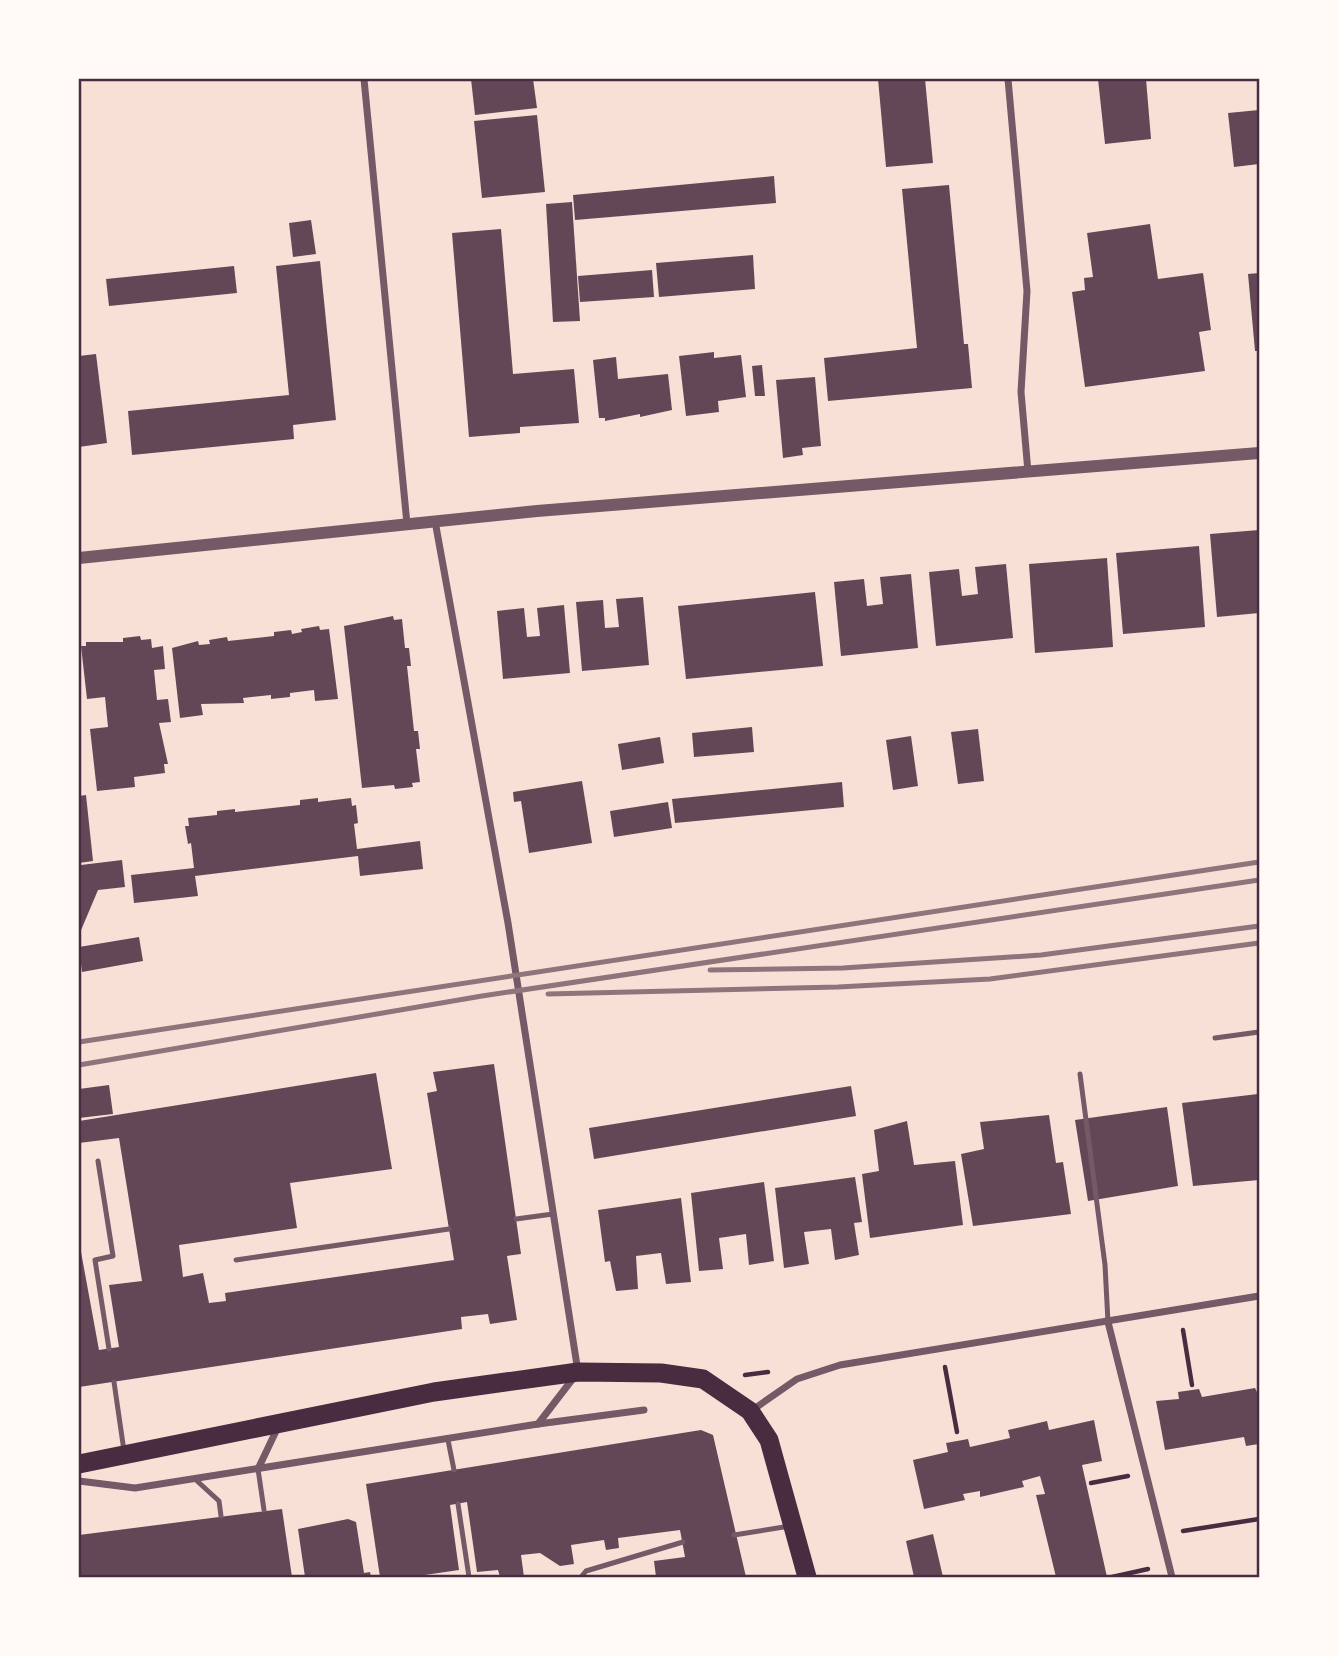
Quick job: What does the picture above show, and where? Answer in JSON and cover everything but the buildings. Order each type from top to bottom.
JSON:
[{"type":"highway","points":[[79,1464],[434,1392],[578,1372],[661,1373],[703,1379],[750,1411],[769,1440],[807,1577]]},
{"type":"street","points":[[365,79],[407,524]]},
{"type":"street","points":[[1008,79],[1027,291],[1021,392],[1028,473]]},
{"type":"street","points":[[79,558],[435,521],[1259,453]]},
{"type":"street","points":[[435,521],[508,923],[578,1372],[538,1424]]},
{"type":"street","points":[[750,1411],[797,1379],[840,1364],[1259,1296]]},
{"type":"street","points":[[1108,1322],[1172,1577]]},
{"type":"street","points":[[79,1481],[135,1488],[538,1424],[644,1410]]},
{"type":"street","points":[[258,1469],[280,1423]]},
{"type":"lane","points":[[1215,1038],[1259,1032]]},
{"type":"lane","points":[[1080,1074],[1105,1265],[1108,1322]]},
{"type":"lane","points":[[98,1161],[113,1256],[95,1259],[109,1349]]},
{"type":"lane","points":[[516,1219],[553,1214]]},
{"type":"lane","points":[[236,1260],[449,1229]]},
{"type":"lane","points":[[114,1382],[125,1454]]},
{"type":"lane","points":[[448,1440],[454,1470]]},
{"type":"lane","points":[[258,1469],[264,1510]]},
{"type":"lane","points":[[196,1480],[219,1501],[221,1516]]},
{"type":"lane","points":[[458,1504],[469,1577]]},
{"type":"lane","points":[[734,1535],[794,1525]]},
{"type":"lane","points":[[581,1577],[586,1571],[682,1542]]},
{"type":"path","points":[[1179,1310],[1192,1385]]},
{"type":"path","points":[[941,1349],[957,1432]]},
{"type":"path","points":[[1091,1483],[1146,1472]]},
{"type":"path","points":[[1161,1534],[1259,1518]]},
{"type":"path","points":[[1112,1577],[1169,1565]]},
{"type":"railway","points":[[79,1042],[1259,862]]},
{"type":"railway","points":[[79,1065],[482,996],[1259,880]]},
{"type":"railway","points":[[710,970],[843,968],[1041,955],[1259,926]]},
{"type":"railway","points":[[548,994],[838,987],[990,979],[1259,943]]}]
